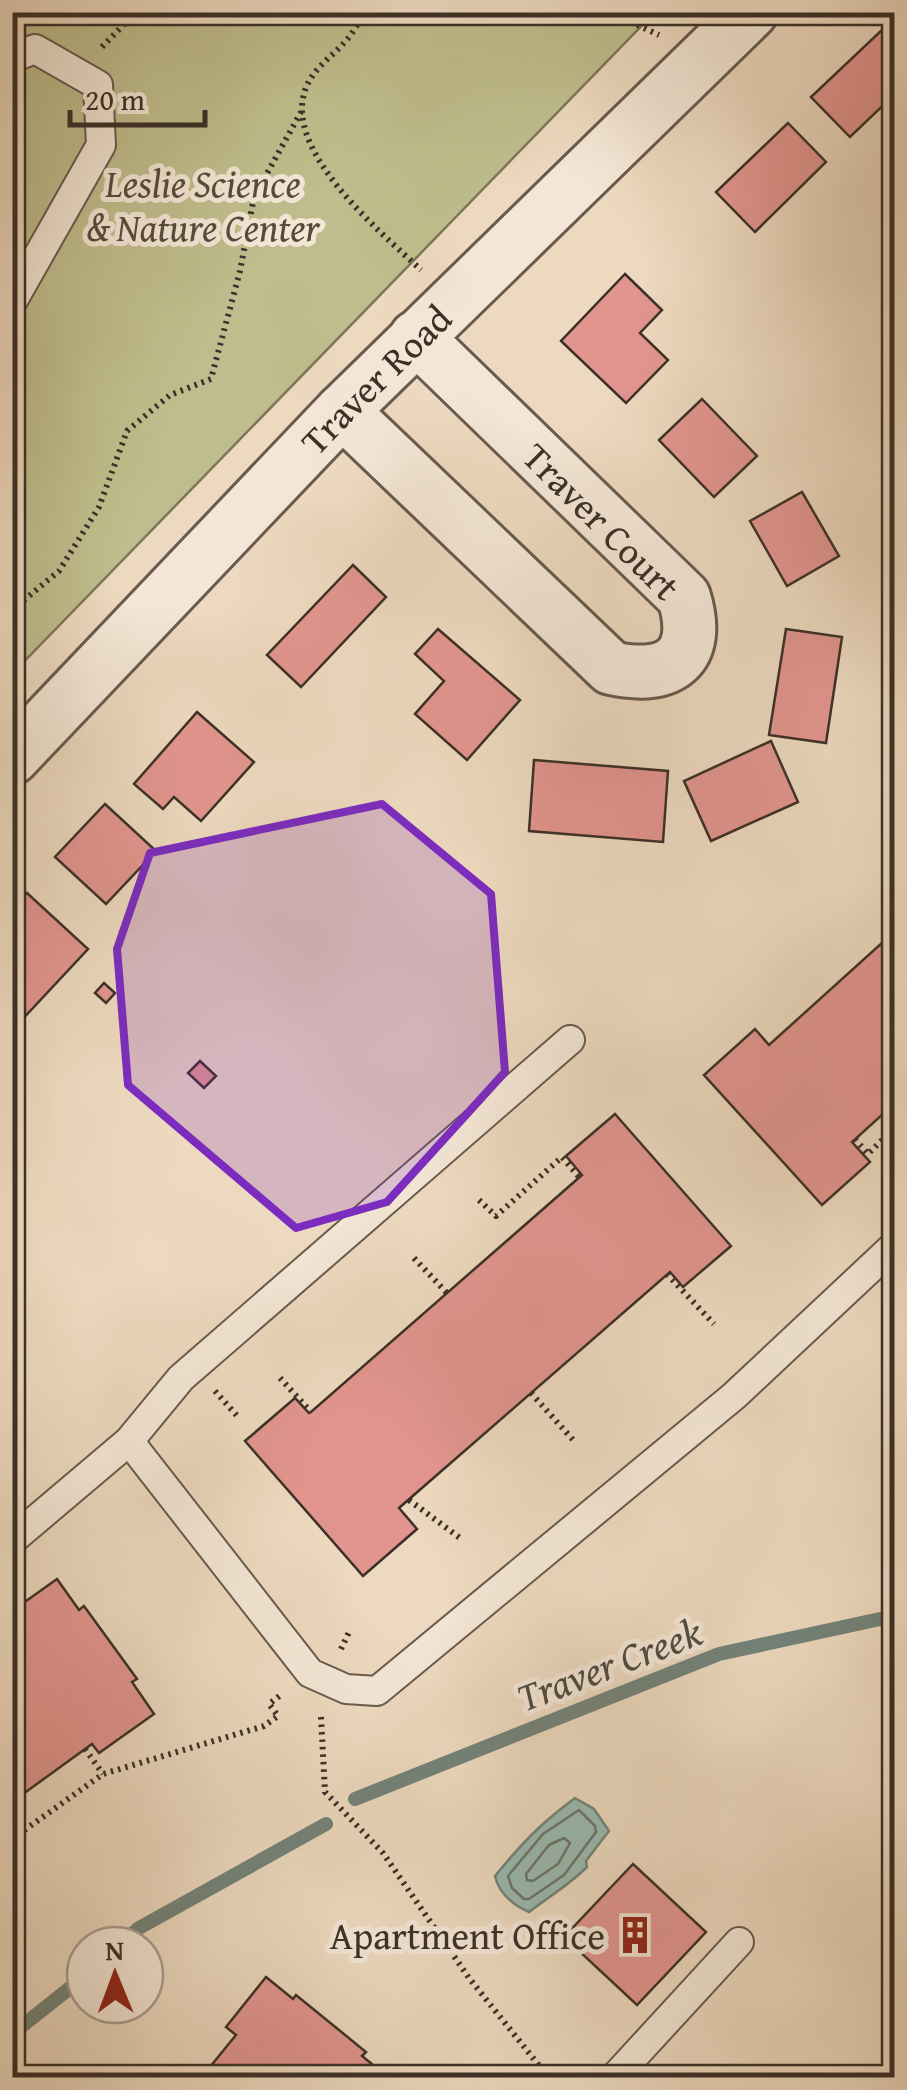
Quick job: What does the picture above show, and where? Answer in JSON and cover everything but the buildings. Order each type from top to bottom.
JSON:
[{"type":"street","name":"Traver Road","points":[[12,758],[342,410],[751,12]]},
{"type":"street","name":"Traver Court","points":[[342,410],[611,668],[639,674],[661,671],[681,659],[690,618],[684,597],[416,337]]},
{"type":"lane","points":[[12,58],[34,49],[98,86],[102,145],[12,302]]},
{"type":"lane","points":[[12,1540],[129,1441],[181,1378],[570,1040]]},
{"type":"lane","points":[[129,1441],[291,1653],[317,1677],[346,1689],[366,1692],[384,1688],[734,1396],[894,1246]]},
{"type":"lane","points":[[614,2078],[738,1942]]},
{"type":"path","points":[[12,610],[58,571],[100,507],[128,431],[170,395],[211,378],[240,271],[254,197],[301,112],[310,79],[347,40],[365,12]]},
{"type":"path","points":[[301,112],[315,158],[350,200],[423,272]]},
{"type":"path","points":[[855,1139],[868,1154],[894,1128]]},
{"type":"path","points":[[480,1200],[496,1216],[562,1157],[580,1178]]},
{"type":"path","points":[[414,1258],[447,1293]]},
{"type":"path","points":[[667,1274],[714,1324]]},
{"type":"path","points":[[280,1378],[311,1412]]},
{"type":"path","points":[[532,1393],[575,1442]]},
{"type":"path","points":[[409,1500],[460,1538]]},
{"type":"path","points":[[12,1839],[103,1774],[264,1726],[278,1716],[269,1704],[317,1677],[349,1632]]},
{"type":"path","points":[[317,1677],[325,1792],[383,1853],[469,1978],[550,2078]]},
{"type":"path","points":[[85,1749],[103,1774]]},
{"type":"highlighted area","points":[[382,804],[491,894],[505,1072],[387,1202],[296,1228],[128,1085],[117,949],[150,853]]},
{"type":"green space","name":"Leslie Science & Nature Center","points":[[13,13],[654,13],[13,673]]},
{"type":"water","points":[[575,1798],[594,1809],[609,1831],[586,1861],[587,1867],[529,1912],[508,1898],[495,1876],[532,1834]]},
{"type":"waterway","name":"Traver Creek","points":[[355,1799],[719,1654],[894,1616]]},
{"type":"waterway","name":"Traver Creek","points":[[144,1925],[326,1824]]},
{"type":"waterway","name":"Traver Creek","points":[[12,2034],[65,1992]]},
{"type":"place","name":"Apartment Office","points":[[635,1935]]}]
